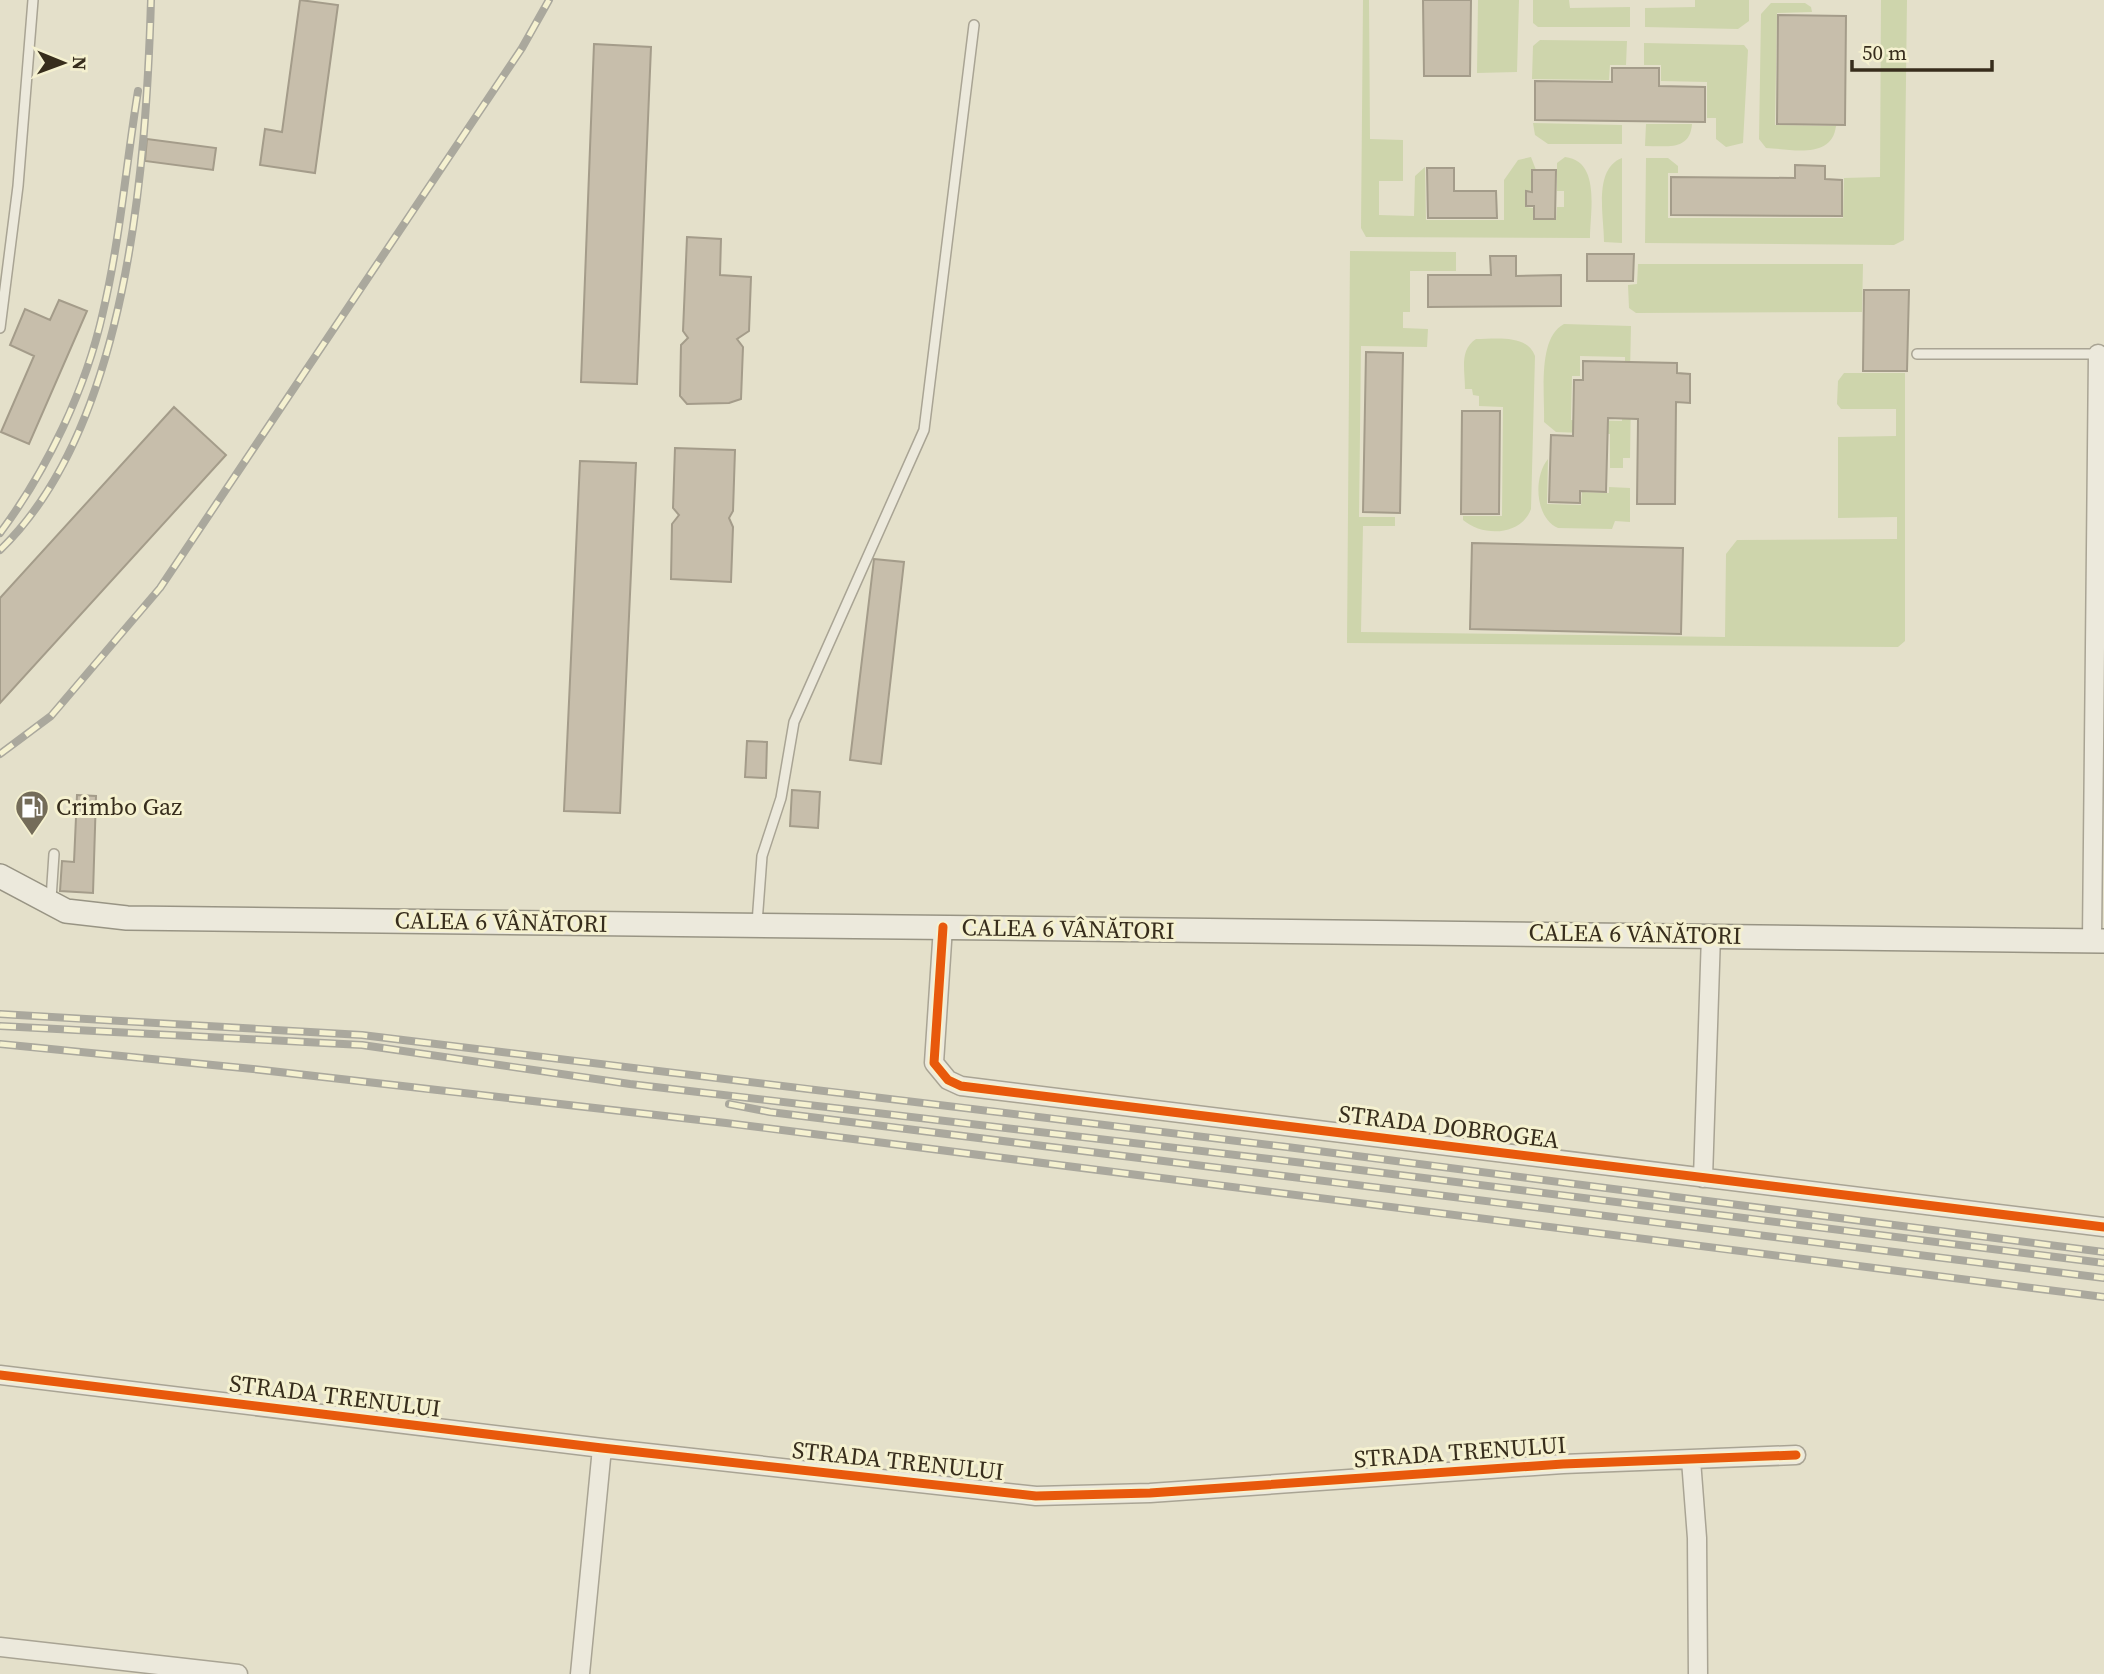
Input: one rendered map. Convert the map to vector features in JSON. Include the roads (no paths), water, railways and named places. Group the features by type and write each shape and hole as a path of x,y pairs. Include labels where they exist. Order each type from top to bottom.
{"main road":[{"name":"CALEA 6 VÂNĂTORI","path":"0,876 50,905 82,915 127,918 2098,941"}],"street":[{"path":"2098,354 2098,941"},
{"name":"STRADA DOBROGEA","path":"943,927 934,1063 948,1080 961,1086 2104,1227"},
{"path":"1703,1178 1711,935"},
{"name":"STRADA TRENULUI","path":"0,1375 602,1448 1036,1496 1150,1493 1563,1464 1796,1455"},
{"path":"580,1674 602,1448"},
{"path":"1691,1460 1697,1538 1698,1674"},
{"path":"0,1647 239,1674"}],"lane":[{"path":"0,328 18,186 33,0"},
{"path":"757,925 762,856 780,798 794,722 924,430 974,26"},
{"path":"1917,354 2098,354"},
{"path":"50,905 54,854"}],"railway":[{"path":"0,550 43,498 77,436 103,366 122,292 135,215 143,140 151,0"},
{"path":"0,754 51,716 160,588 522,48 549,0"},
{"path":"0,533 49,456 75,399 96,341 114,258 138,91"},
{"path":"0,1014 362,1035 1287,1147 2104,1252"},
{"path":"0,1026 362,1045 630,1084 1312,1164 2104,1263"},
{"path":"0,1044 253,1069 726,1123 2104,1297"},
{"path":"729,1104 770,1112 2104,1278"}],"place":[{"name":"Crimbo Gaz","path":"32,837"}]}
